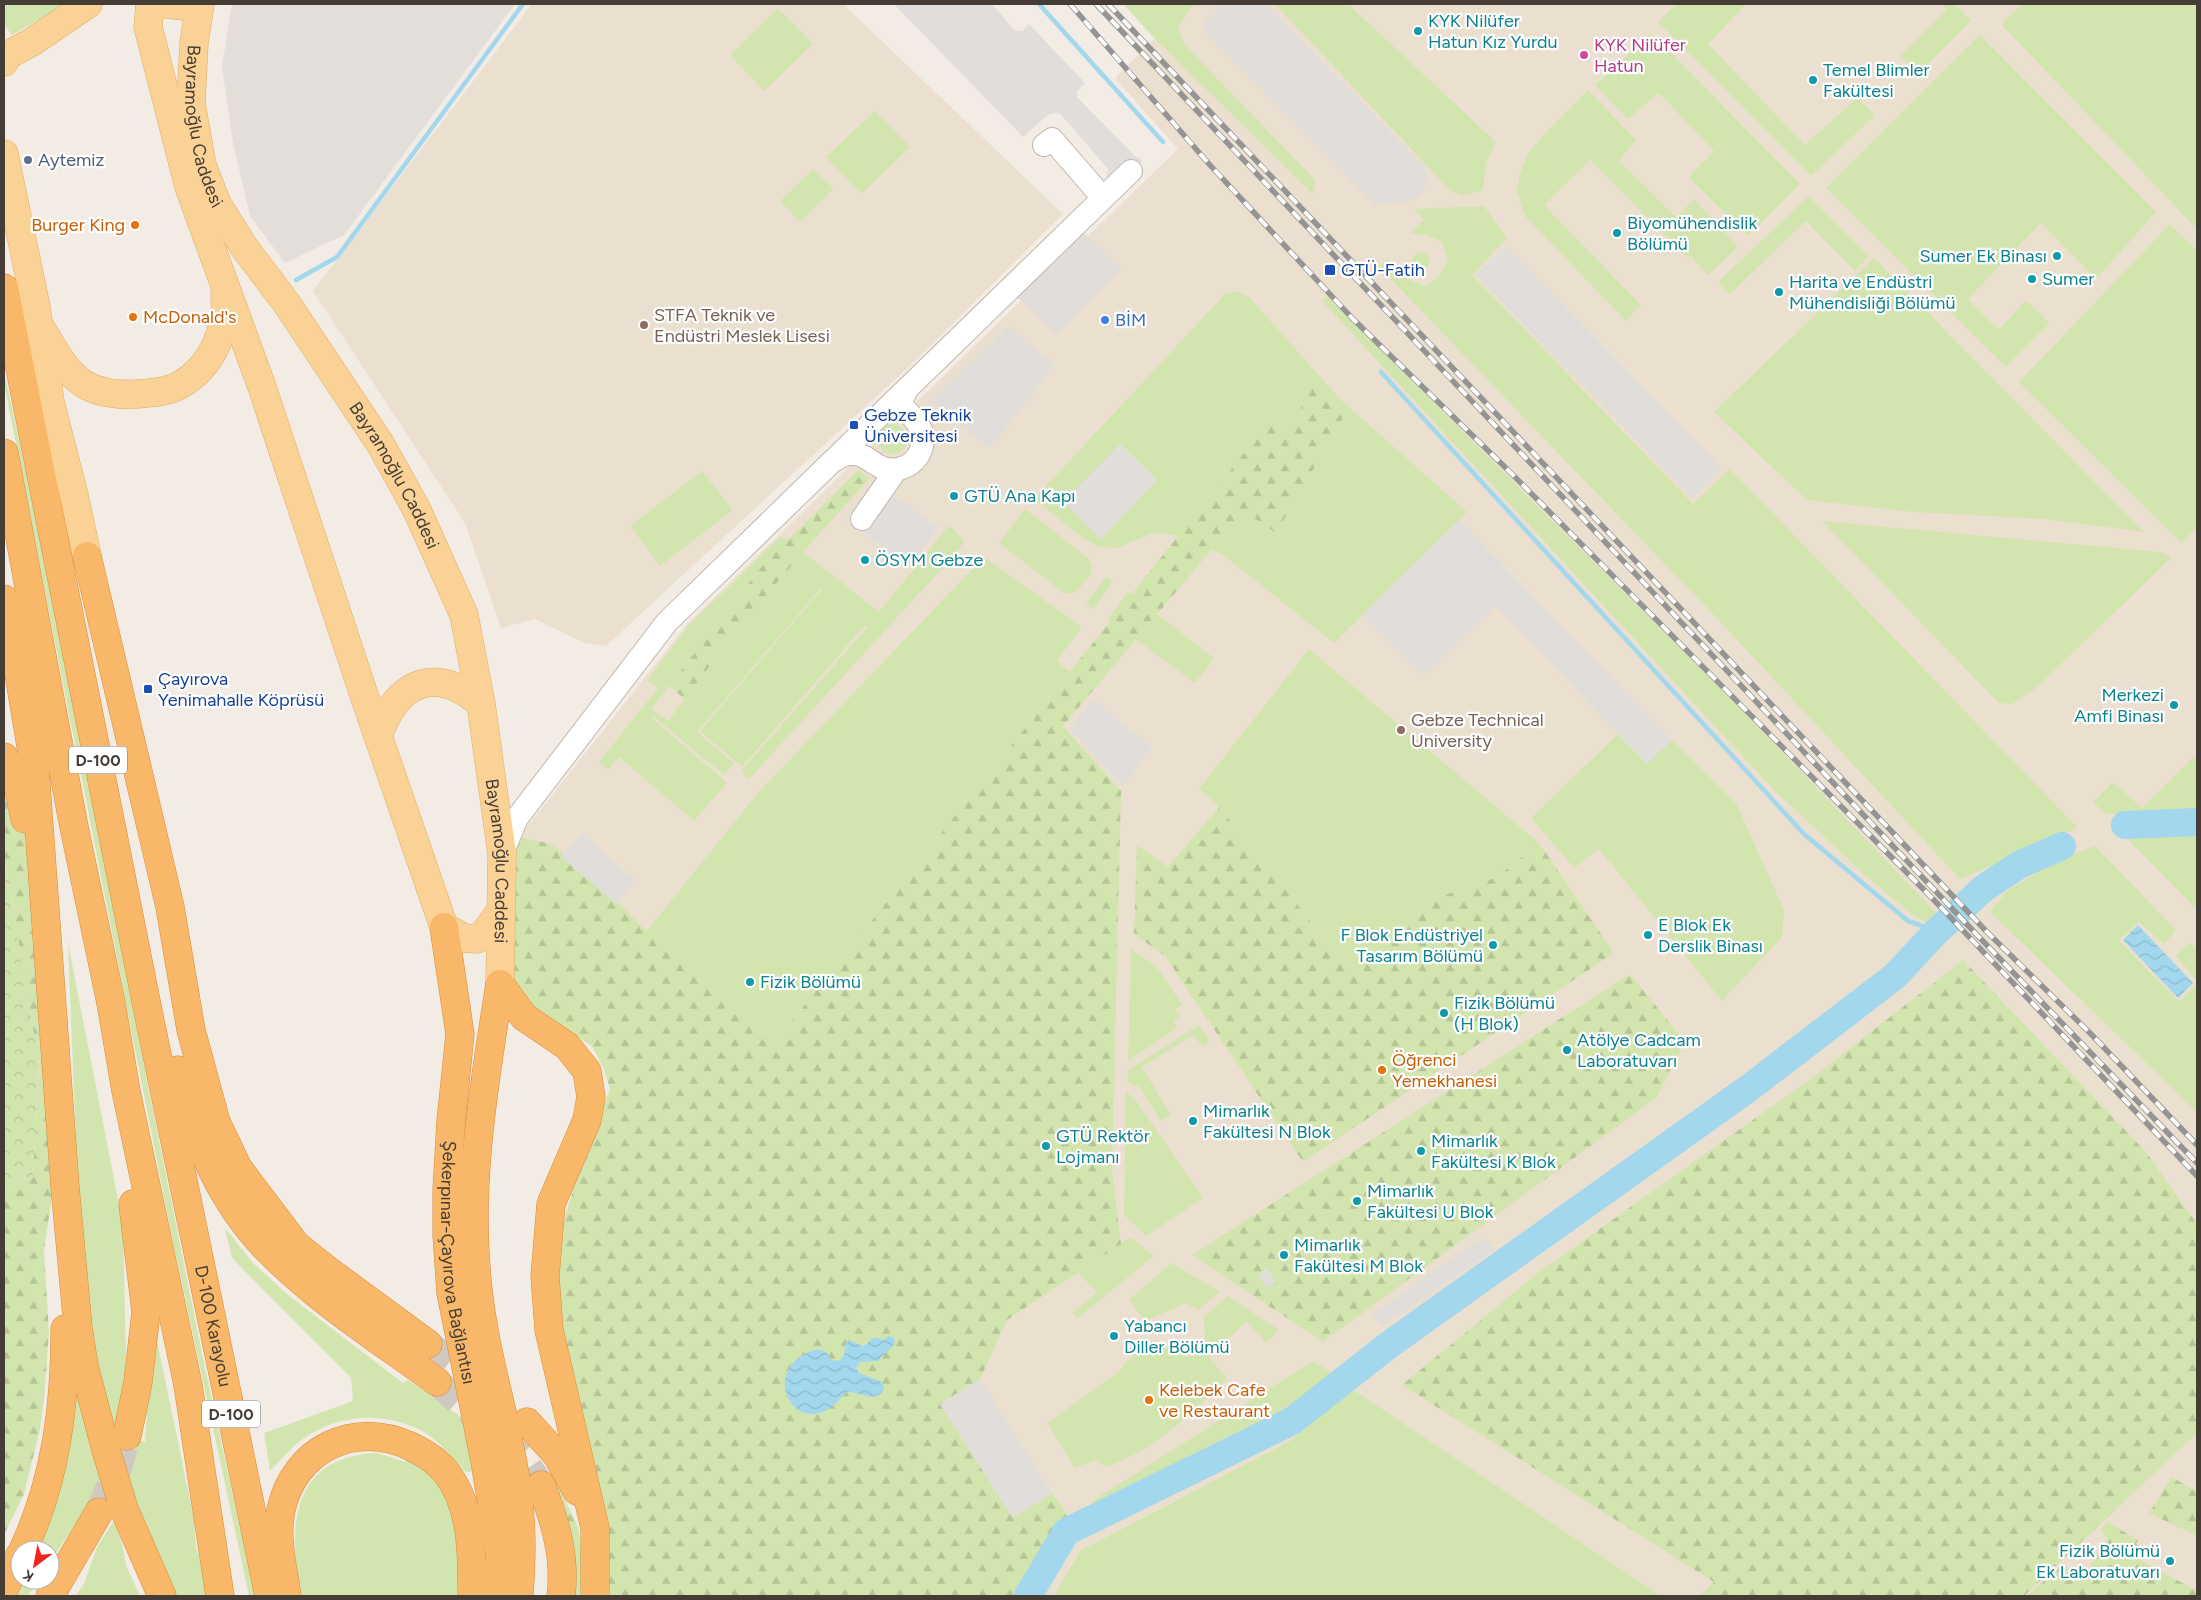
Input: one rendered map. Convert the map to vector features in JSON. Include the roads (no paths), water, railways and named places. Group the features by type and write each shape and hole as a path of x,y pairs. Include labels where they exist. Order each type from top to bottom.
{"highway":[{"name":"D-100","path":"4,288 126,902 194,1232"},
{"name":"D-100","path":"4,454 74,827 111,1003 126,1091 232,1596"},
{"path":"87,556 170,907 191,1030 216,1122 238,1168 296,1244 330,1272 428,1344"},
{"path":"4,599 17,662 35,770 65,1187 78,1328 84,1366 94,1408 124,1509 162,1596"},
{"path":"5,758 19,789 46,915"},
{"path":"126,902 158,988 182,1089 194,1126 216,1178 240,1216 269,1251 310,1288 437,1382"},
{"name":"Şekerpınar-Çayırova Bağlantısı","path":"444,927 460,1034 451,1121 447,1189 447,1235 451,1292 485,1461 500,1555 496,1596"},
{"path":"500,984 524,1017 567,1046 587,1071 591,1097 587,1120 551,1204 545,1276 549,1330 595,1528 595,1596"},
{"name":"Şekerpınar-Çayırova Bağlantısı","path":"500,984 480,1117 473,1231 478,1290 517,1487 522,1559 519,1596"},
{"path":"126,1091 131,1184 146,1312 138,1382 128,1436"},
{"path":"28,1540 47,1489 58,1437 65,1375 65,1187"},
{"name":"D-100 Karayolu","path":"194,1232 269,1596"},
{"path":"188,1385 220,1596"},
{"path":"527,1422 556,1455 581,1498 595,1528"},
{"path":"287,1596 278,1530 287,1488 296,1473 311,1457 333,1442 355,1436 383,1436 430,1455 446,1473 460,1496 468,1523 472,1562 472,1596"},
{"path":"541,1485 555,1521 560,1545 561,1596"},
{"path":"50,1596 99,1512"},
{"path":"4,1589 10,1576"}],"main road":[{"path":"4,62 8,55 32,42 88,4"},
{"name":"Bayramoğlu Caddesi","path":"150,4 148,26 189,187 262,387 378,736 444,927"},
{"path":"168,4 184,6 191,4"},
{"name":"Bayramoğlu Caddesi","path":"200,4 194,44 191,104 202,165 217,204 244,247 287,304 381,445 417,510 464,615 481,704 502,854 500,984"},
{"path":"4,154 38,325 50,402 74,495 87,556"},
{"path":"38,325 75,377 94,389 121,394 166,390 180,386 193,376 214,350 223,327 225,313 224,280"},
{"path":"378,736 385,716 396,700 405,691 424,683 446,683 466,691 481,704"},
{"path":"444,927 464,938 477,939 486,931 500,912"}],"street":[{"path":"1044,145 1052,139 1103,198"},
{"path":"502,854 517,818 667,622 820,471 1131,171"},
{"path":"820,471 844,455 852,453 863,456 878,466 896,470 906,467 915,461 923,442 918,423 900,402 907,389"},
{"path":"862,519 896,470"},
{"path":"494,790 506,799 515,800 527,797 540,787"}],"water":[{"path":"2138,925 2193,983 2178,998 2123,940"},
{"path":"889,1336 893,1337 895,1342 892,1348 879,1361 860,1362 856,1368 859,1373 882,1382 884,1388 877,1396 847,1392 827,1410 813,1414 801,1412 792,1404 786,1393 785,1381 789,1368 800,1357 818,1349 826,1352 832,1360 839,1361 844,1355 846,1343 849,1340 863,1346 874,1338 883,1340"}],"waterway":[{"path":"296,280 337,257 523,4"},
{"path":"1039,4 1163,142"},
{"path":"1381,372 1804,834 1908,921 1937,931"},
{"path":"2125,825 2197,822"},
{"path":"1028,1596 1066,1532 1292,1421 1390,1344 1749,1088 1895,976 1937,931 1984,888 2019,865 2062,846"}],"tunnel":[{"path":"428,1344 480,1386"},
{"path":"437,1382 521,1457 541,1485"},
{"path":"99,1512 118,1468 127,1436"}],"railway":[{"path":"1070,4 1209,164 1352,318 1511,473 1932,898 2197,1176"},
{"path":"1096,4 1979,937 2197,1163"},
{"path":"1108,4 1986,931 2090,1033 2197,1145"}],"place":[{"name":"KYK Nilüfer Hatun Kız Yurdu","path":"1418,31"},
{"name":"KYK Nilüfer Hatun","path":"1584,55"},
{"name":"Temel Blimler Fakültesi","path":"1813,80"},
{"name":"Aytemiz","path":"28,160"},
{"name":"Burger King","path":"135,225"},
{"name":"Biyomühendislik Bölümü","path":"1617,233"},
{"name":"Sumer Ek Binası","path":"2057,256"},
{"name":"GTÜ-Fatih","path":"1330,270"},
{"name":"Sumer","path":"2032,279"},
{"name":"Harita ve Endüstri Mühendisliği Bölümü","path":"1779,292"},
{"name":"McDonald's","path":"133,317"},
{"name":"BİM","path":"1105,320"},
{"name":"STFA Teknik ve Endüstri Meslek Lisesi","path":"644,325"},
{"name":"Gebze Teknik Üniversitesi","path":"854,425"},
{"name":"GTÜ Ana Kapı","path":"954,496"},
{"name":"ÖSYM Gebze","path":"865,560"},
{"name":"Çayırova Yenimahalle Köprüsü","path":"148,689"},
{"name":"Merkezi Amfi Binası","path":"2174,705"},
{"name":"Gebze Technical University","path":"1401,730"},
{"name":"E Blok Ek Derslik Binası","path":"1648,935"},
{"name":"F Blok Endüstriyel Tasarım Bölümü","path":"1493,945"},
{"name":"Fizik Bölümü","path":"750,982"},
{"name":"Fizik Bölümü (H Blok)","path":"1444,1013"},
{"name":"Atölye Cadcam Laboratuvarı","path":"1567,1050"},
{"name":"Öğrenci Yemekhanesi","path":"1382,1070"},
{"name":"Mimarlık Fakültesi N Blok","path":"1193,1121"},
{"name":"GTÜ Rektör Lojmanı","path":"1046,1146"},
{"name":"Mimarlık Fakültesi K Blok","path":"1421,1151"},
{"name":"Mimarlık Fakültesi U Blok","path":"1357,1201"},
{"name":"Mimarlık Fakültesi M Blok","path":"1284,1255"},
{"name":"Yabancı Diller Bölümü","path":"1114,1336"},
{"name":"Kelebek Cafe ve Restaurant","path":"1149,1400"},
{"name":"Fizik Bölümü Ek Laboratuvarı","path":"2170,1561"}]}
